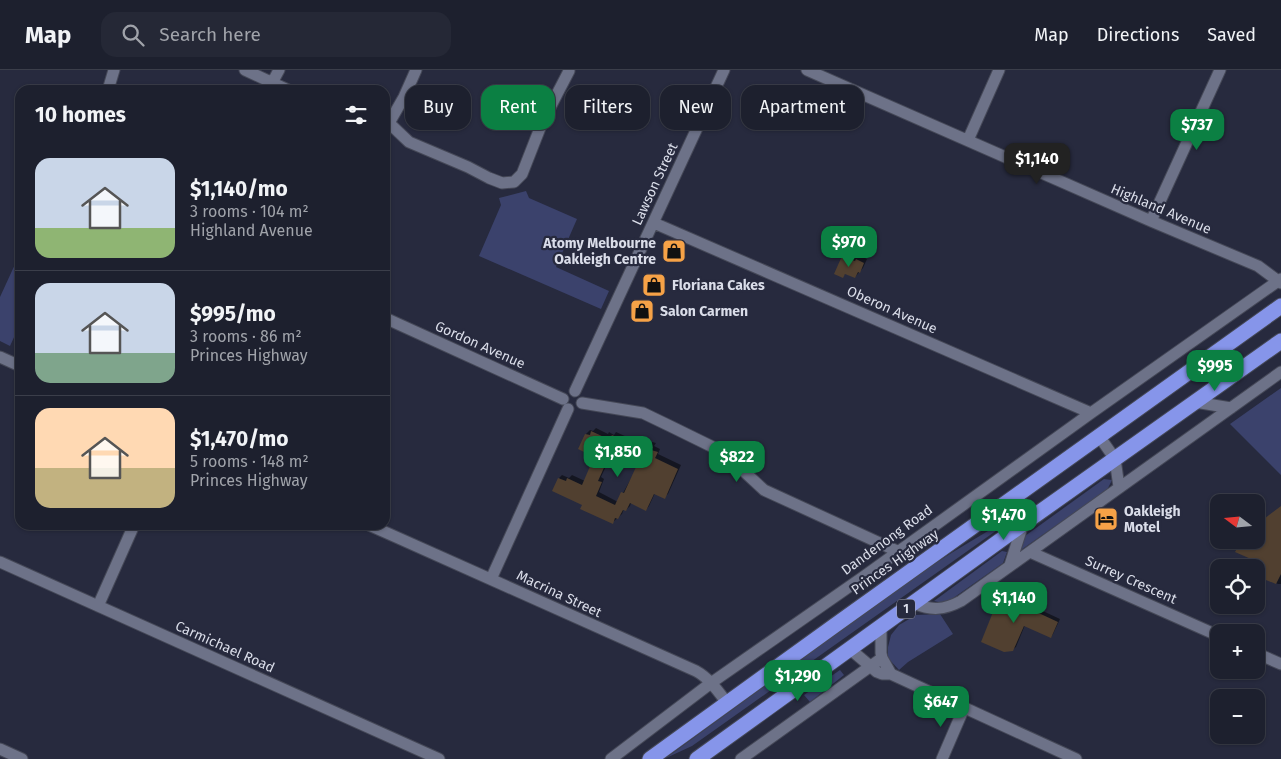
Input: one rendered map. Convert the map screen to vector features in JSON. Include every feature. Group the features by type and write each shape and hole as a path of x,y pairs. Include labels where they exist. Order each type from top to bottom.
{"highway":[{"name":"Princes Highway","path":"650,759 1281,306"},
{"name":"1","path":"697,759 1281,341"}],"street":[{"path":"110,85 114,70"},
{"path":"245,70 277,85"},
{"path":"272,83 279,70"},
{"path":"390,118 404,97 416,70"},
{"name":"Lawson Street","path":"576,391 724,70"},
{"name":"Highland Avenue","path":"807,70 1150,221 1258,266 1280,281"},
{"path":"968,140 999,70"},
{"path":"1150,221 1220,70"},
{"path":"390,126 409,142 502,183 514,182 522,174 542,123 569,71"},
{"name":"Oberon Avenue","path":"654,222 1091,413"},
{"name":"Dandenong Road","path":"611,759 711,683 1280,281"},
{"name":"Gordon Avenue","path":"390,320 565,404"},
{"path":"0,357 15,364"},
{"path":"914,603 926,608 936,609 951,606 961,601 1281,372"},
{"path":"491,579 565,404 564,396 569,391 576,391 582,397 582,403 577,410 572,411 565,404"},
{"path":"1195,402 1231,408"},
{"path":"582,403 643,413 723,452 764,490 898,551"},
{"path":"1098,436 1115,459 1119,487"},
{"path":"1010,565 1023,524"},
{"path":"98,606 132,530"},
{"name":"Macrina Street","path":"380,530 618,638 696,671 711,683 728,703"},
{"name":"Surrey Crescent","path":"1030,552 1210,632"},
{"name":"Carmichael Road","path":"0,562 439,759"},
{"path":"881,627 882,658 891,674"},
{"path":"850,649 870,667 882,674 891,674 1076,759"},
{"path":"1265,657 1281,664"},
{"path":"741,759 882,658"},
{"path":"942,759 964,708"},
{"path":"0,749 22,759"}],"shaded area":[{"path":"526,191 529,198 577,219 556,267 609,291 601,309 479,256 501,205 499,198"},
{"path":"15,264 15,335 10,346 0,341 0,297"},
{"path":"1281,388 1281,475 1230,424"},
{"path":"1104,479 1112,480 1107,490 1018,552 1025,536"},
{"path":"998,525 1000,528 692,746 666,758 917,575"},
{"path":"1002,551 1007,552 1003,563 949,601 942,603 934,601"},
{"path":"940,614 953,634 908,662 899,670 888,658 891,635 899,625 916,615"},
{"path":"840,670 844,675 810,702 804,695"}],"building":[{"path":"842,256 864,263 860,273 858,272 855,278 845,274 843,278 834,274"},
{"path":"591,431 604,437 610,438 612,435 635,445 636,442 653,447 651,450 658,452 655,458 678,469 665,499 654,494 646,511 630,503 626,511 623,510 618,519 615,518 613,524 580,509 582,505 552,491 558,478 566,481 567,478 582,485 594,457 578,449 585,434 590,435","holes":["620,460 636,467 624,493 621,492 615,505 596,496 602,482 598,481 607,461 614,464"]},
{"path":"1281,506 1281,574 1276,584 1265,580 1265,559 1251,559 1235,552 1236,549 1265,549 1265,518"},
{"path":"998,594 1058,622 1051,638 1024,626 1013,651 1004,652 981,642 993,612 990,611"}],"place":[{"name":"Atomy Melbourne Oakleigh Centre","path":"674,251"},
{"name":"Floriana Cakes","path":"654,285"},
{"name":"Salon Carmen","path":"642,311"},
{"name":"Oakleigh Motel","path":"1106,519"}]}
